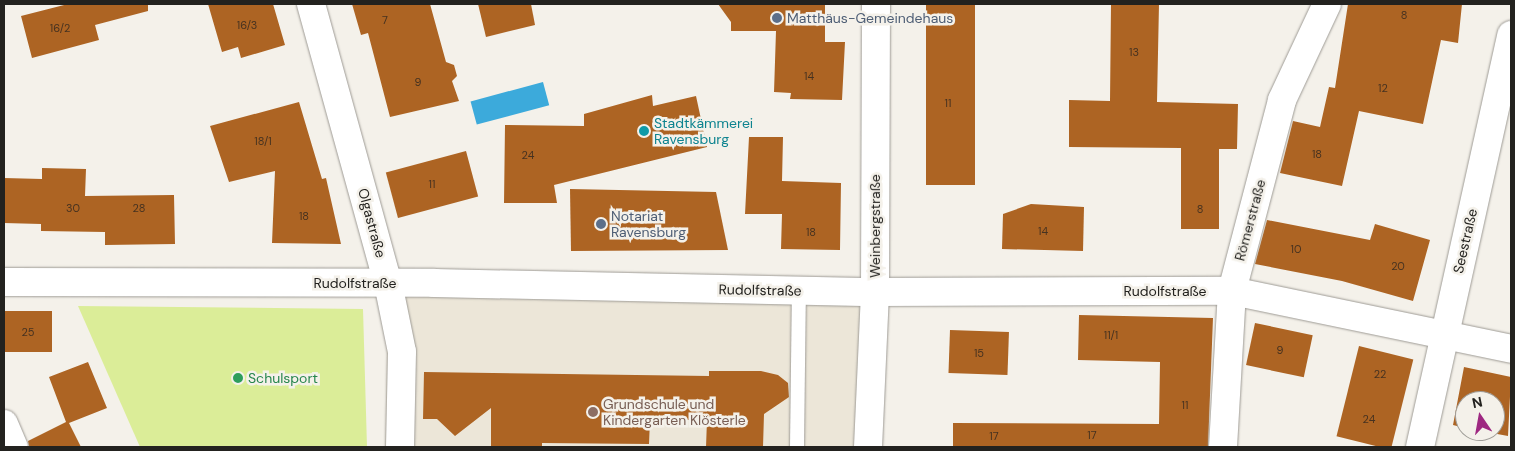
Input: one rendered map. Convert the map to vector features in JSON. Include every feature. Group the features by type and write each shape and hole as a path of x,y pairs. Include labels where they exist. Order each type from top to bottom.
{"street":[{"name":"Olgastraße","path":"311,4 388,283 402,352 400,447"},
{"name":"Weinbergstraße","path":"868,447 875,292 876,4"},
{"name":"Römerstraße","path":"1223,447 1232,291 1282,100 1327,4"},
{"name":"Seestraße","path":"1420,447 1511,35"},
{"name":"Rudolfstraße","path":"4,282 388,283 875,292 1232,291 1444,337 1511,349"},
{"path":"4,424 14,447"}],"lane":[{"path":"797,447 799,291"}],"shaded area":[{"path":"388,283 875,291 872,447 385,447"}],"green space":[{"name":"Schulsport","path":"78,306 363,309 367,447 140,447"}],"water":[{"path":"543,82 549,105 477,125 471,101"}],"building":[{"path":"68,4 148,4 148,11 95,25 99,40 32,58 21,16"},
{"path":"208,4 273,4 285,45 241,58 238,47 222,52"},
{"path":"352,4 430,4 446,62 454,65 457,76 452,81 459,101 390,117 368,33 361,35"},
{"path":"478,4 531,4 535,25 486,37"},
{"path":"718,4 825,4 825,42 845,42 842,100 790,99 791,93 774,92 776,31 731,31 731,22"},
{"path":"926,4 975,4 975,185 926,185"},
{"path":"1111,4 1159,4 1157,102 1238,104 1237,149 1219,149 1219,229 1181,229 1181,148 1069,147 1069,100 1110,101"},
{"path":"1348,4 1462,4 1458,43 1441,40 1423,124 1359,111 1342,186 1280,173 1293,121 1320,127 1329,87 1335,88"},
{"path":"652,95 653,106 696,96 707,147 554,185 557,203 504,203 505,125 584,126 584,114"},
{"path":"299,102 322,179 326,178 341,244 272,243 275,171 229,182 210,126"},
{"path":"749,137 783,137 782,181 841,183 840,250 781,249 782,214 745,214"},
{"path":"466,151 478,196 398,218 386,172"},
{"path":"42,168 86,169 85,196 174,195 175,244 105,245 105,232 41,231 41,224 4,223 4,178 42,179"},
{"path":"570,189 716,192 728,250 571,251"},
{"path":"1031,204 1084,207 1083,251 1002,249 1003,214"},
{"path":"1267,220 1370,240 1375,224 1430,240 1413,301 1342,281 1255,264"},
{"path":"4,311 52,311 52,352 4,352"},
{"path":"1079,315 1213,318 1208,447 953,447 953,423 1159,424 1160,362 1078,360"},
{"path":"1255,323 1313,335 1304,377 1246,365"},
{"path":"950,330 1009,332 1007,375 948,373"},
{"path":"1359,346 1413,360 1392,447 1380,447 1337,436"},
{"path":"88,362 107,408 69,423 81,447 29,447 28,441 66,422 49,377"},
{"path":"1464,367 1511,377 1508,436 1505,435 1505,391 1459,391"},
{"name":"Grundschule und Kindergarten Klösterle","path":"709,371 761,371 778,375 788,383 789,397 764,414 763,447 706,447 707,420 650,420 649,444 542,443 542,447 491,447 491,408 455,436 437,419 423,419 424,372 709,376"}],"place":[{"name":"Matthäus-Gemeindehaus","path":"777,18"},
{"name":"Stadtkämmerei Ravensburg","path":"644,131"},
{"name":"Notariat Ravensburg","path":"601,224"},
{"name":"Schulsport","path":"238,378"},
{"name":"Grundschule und Kindergarten Klösterle","path":"593,412"}]}
